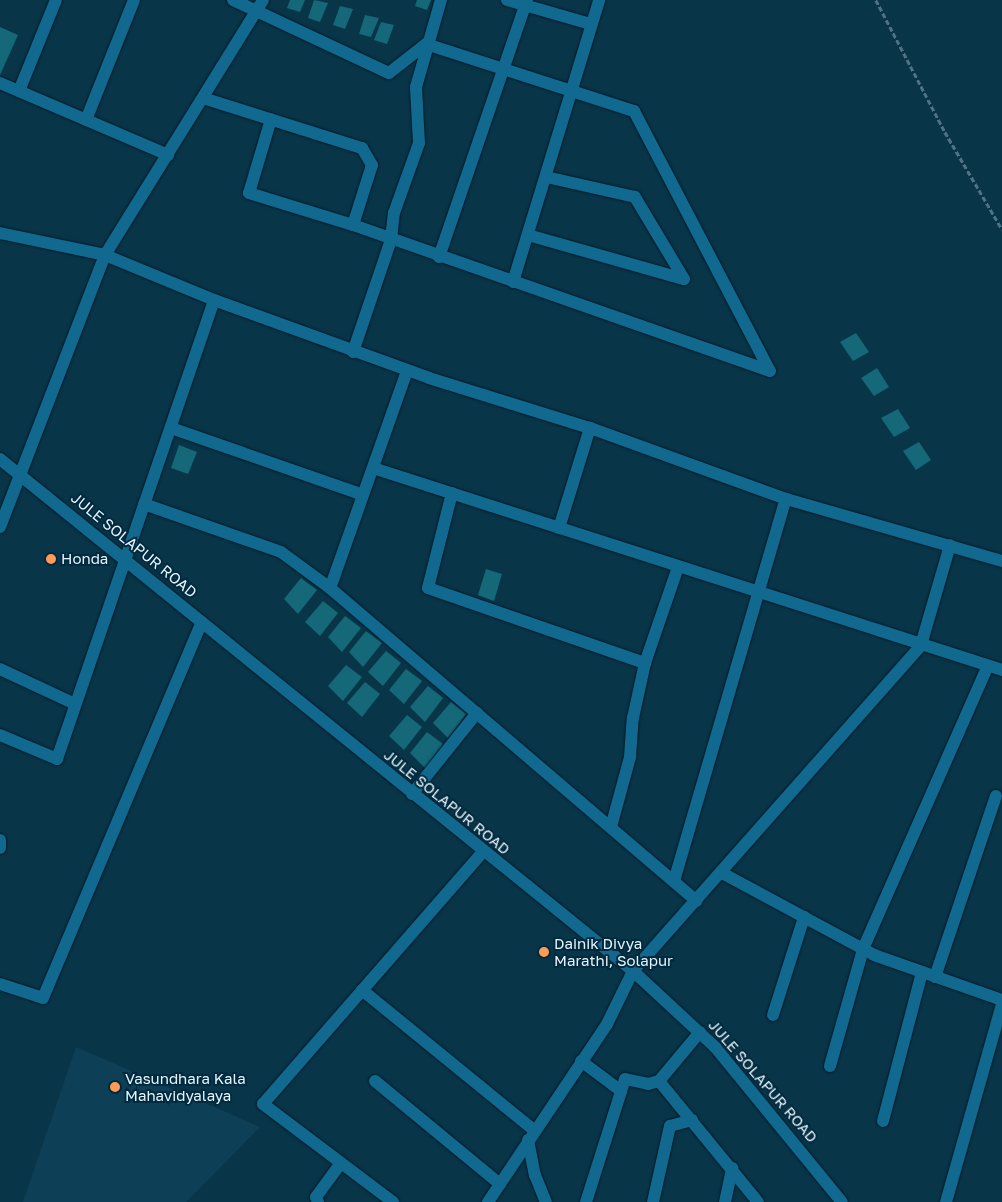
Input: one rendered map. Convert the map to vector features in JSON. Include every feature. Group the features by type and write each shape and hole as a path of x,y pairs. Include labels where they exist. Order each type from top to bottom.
{"street":[{"path":"19,92 56,0"},
{"path":"86,120 134,0"},
{"path":"233,0 261,5 389,73 426,44"},
{"path":"353,352 391,240 394,214 419,143 416,87 426,44 441,0"},
{"path":"507,0 526,2 590,24"},
{"path":"513,282 573,92 590,24 599,0"},
{"path":"439,256 500,68 526,2"},
{"path":"0,527 18,474 105,256 261,5"},
{"path":"271,119 249,193 353,225 391,240 770,370 634,111 426,44"},
{"path":"0,84 168,155"},
{"path":"203,98 362,148 372,165 353,225"},
{"path":"528,235 684,279 635,197 546,177"},
{"path":"0,233 105,256 214,300 407,371 590,428 786,498 1002,561"},
{"path":"0,735 57,760 214,300"},
{"path":"330,588 407,371"},
{"path":"171,428 363,495"},
{"path":"559,528 590,428"},
{"name":"JULE SOLAPUR ROAD","path":"0,459 125,557 412,794 633,971 700,1032 842,1202"},
{"path":"373,468 1002,670"},
{"path":"452,493 428,588 645,663"},
{"path":"674,881 786,498"},
{"path":"144,504 281,552 330,588 697,901"},
{"path":"488,1202 607,1024 633,971 722,873 921,645 950,545"},
{"path":"611,827 630,757 633,718 645,663 678,567"},
{"path":"0,984 43,998 202,622"},
{"path":"830,1066 863,949 988,666"},
{"path":"0,669 75,704"},
{"path":"412,794 477,713"},
{"path":"935,977 996,796"},
{"path":"0,840 0,848"},
{"path":"393,1202 263,1104 484,852"},
{"path":"722,873 863,949 1002,1002 946,1202"},
{"path":"773,1015 804,917"},
{"path":"883,1120 922,972"},
{"path":"362,990 532,1135 535,1175 546,1202"},
{"path":"586,1202 625,1078 648,1084 659,1082 700,1032"},
{"path":"581,1061 621,1091"},
{"path":"375,1081 500,1184"},
{"path":"659,1082 732,1168 758,1202"},
{"path":"653,1202 670,1126 692,1120"},
{"path":"318,1202 316,1197 341,1163"},
{"path":"725,1202 732,1168"}],"path":[{"path":"876,0 945,132 1002,229"}],"shaded area":[{"name":"Vasundhara Kala Mahavidyalaya","path":"76,1047 260,1127 186,1202 23,1202"}],"building":[{"path":"290,0 305,0 300,12 287,8"},
{"path":"314,0 328,3 320,22 308,18"},
{"path":"417,0 431,0 427,10 415,6"},
{"path":"340,6 353,9 345,29 333,25"},
{"path":"365,15 379,18 371,37 359,34"},
{"path":"381,22 394,25 387,44 374,40"},
{"path":"0,27 18,35 0,75"},
{"path":"856,333 869,352 853,361 840,342"},
{"path":"877,368 889,387 874,396 861,378"},
{"path":"898,409 910,428 894,437 881,418"},
{"path":"919,442 931,460 916,470 903,451"},
{"path":"179,445 197,452 188,474 171,468"},
{"path":"486,569 502,574 494,601 478,595"},
{"path":"301,578 317,590 298,614 284,599"},
{"path":"323,601 338,613 320,636 305,622"},
{"path":"345,616 361,628 342,652 328,637"},
{"path":"366,631 382,643 363,667 349,652"},
{"path":"386,651 401,663 383,686 368,672"},
{"path":"346,665 362,677 343,701 328,686"},
{"path":"406,669 422,681 404,704 389,690"},
{"path":"365,682 380,694 362,717 347,703"},
{"path":"428,686 443,698 425,722 410,707"},
{"path":"451,702 466,714 448,738 433,723"},
{"path":"407,715 422,727 404,750 389,736"},
{"path":"427,732 443,744 425,768 410,753"}],"place":[{"name":"Honda","path":"51,559"},
{"name":"Dainik Divya Marathi, Solapur","path":"544,952"},
{"name":"Vasundhara Kala Mahavidyalaya","path":"115,1087"}]}
